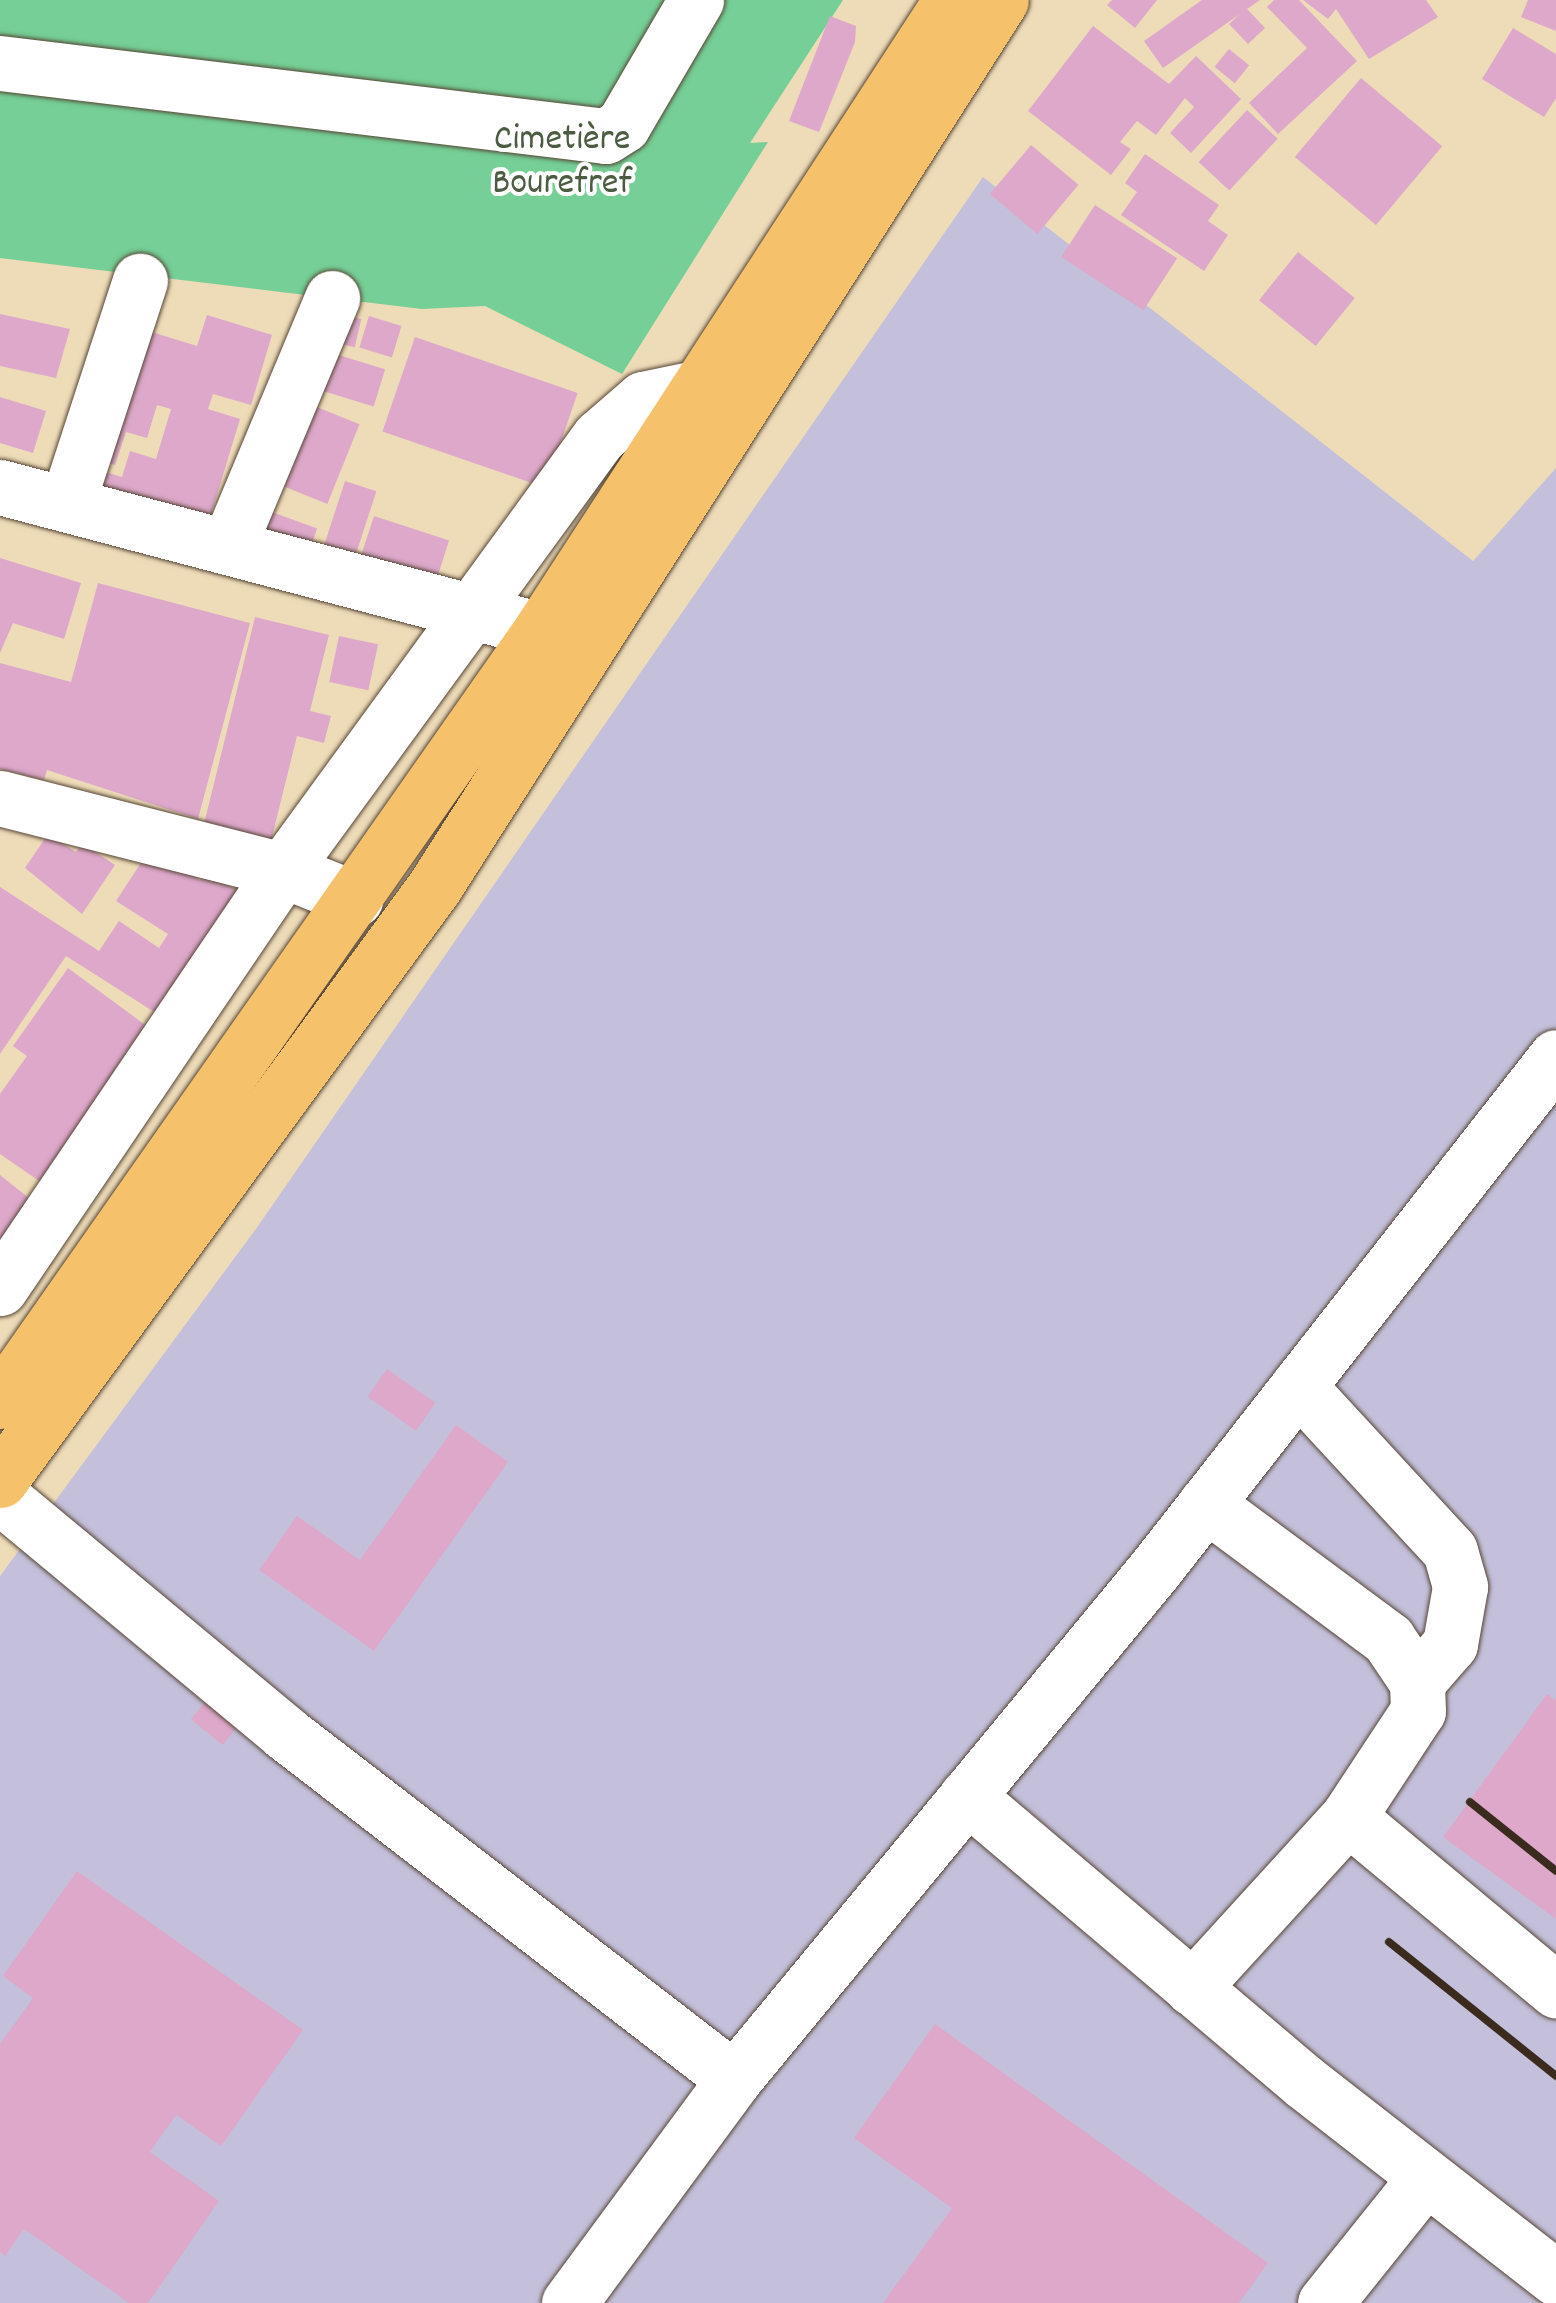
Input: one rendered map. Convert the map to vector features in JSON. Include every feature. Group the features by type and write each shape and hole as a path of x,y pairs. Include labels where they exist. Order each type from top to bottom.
{"main road":[{"path":"0,1401 541,630 951,0"},
{"path":"0,1480 435,886 1001,0"}],"street":[{"path":"0,63 606,136 623,126 696,0"},
{"path":"67,504 140,280"},
{"path":"228,547 332,298"},
{"path":"53,1330 2,1280 283,870 470,611 621,414 643,399 696,388"},
{"path":"0,486 541,630"},
{"path":"0,798 283,870 355,899"},
{"path":"568,2303 734,2079 1206,1504 1556,1057"},
{"path":"1298,1386 1450,1550 1460,1588 1450,1644 1418,1682"},
{"path":"0,1496 285,1733 734,2079"},
{"path":"1192,1988 1348,1817 1418,1711 1418,1682 1388,1639 1206,1504"},
{"path":"967,1796 1192,1988 1556,2278"},
{"path":"1348,1817 1556,1990"},
{"path":"1325,2303 1426,2177"}],"shaded area":[{"path":"983,177 1473,561 1556,468 1556,2303 0,2303 0,1576 258,1226"}],"green space":[{"name":"Cimetière Bourefref","path":"0,0 843,0 750,143 768,142 622,374 485,306 422,309 0,258"}],"building":[{"path":"1112,0 1157,0 1135,28 1107,5"},
{"path":"1202,0 1260,0 1247,9 1265,28 1248,44 1229,24 1240,14 1163,68 1144,41"},
{"path":"1274,0 1299,0 1357,61 1278,134 1249,103 1307,48 1267,7"},
{"path":"1303,0 1426,0 1438,17 1369,59 1336,9 1328,19"},
{"path":"1528,0 1556,0 1556,31 1521,17"},
{"path":"830,16 856,26 855,42 819,132 789,121"},
{"path":"1093,26 1169,84 1196,56 1241,99 1191,153 1170,133 1194,107 1185,98 1156,135 1137,121 1120,142 1131,149 1111,175 1028,111"},
{"path":"1513,28 1556,54 1556,98 1544,117 1482,79"},
{"path":"1229,49 1249,65 1235,83 1215,67"},
{"path":"1361,78 1442,146 1376,225 1295,157"},
{"path":"1247,110 1278,139 1229,191 1199,162"},
{"path":"1031,145 1078,185 1037,234 990,194"},
{"path":"1145,154 1219,205 1208,221 1228,235 1204,271 1121,215 1137,192 1125,183"},
{"path":"1095,205 1177,258 1143,310 1061,257"},
{"path":"1298,252 1355,298 1316,346 1259,300"},
{"path":"335,313 361,319 355,347 328,341"},
{"path":"0,314 70,329 56,378 0,366"},
{"path":"207,315 272,335 251,405 213,394 208,409 240,419 195,567 117,544 72,462 122,477 130,451 156,459 171,409 157,405 147,438 126,432 115,465 75,453 142,329 197,346"},
{"path":"369,316 402,326 392,357 359,348"},
{"path":"415,337 578,393 545,488 382,432"},
{"path":"322,350 385,369 374,407 311,387"},
{"path":"0,397 46,411 33,453 0,443"},
{"path":"302,401 359,424 327,504 270,481"},
{"path":"345,481 376,491 347,582 316,571"},
{"path":"258,507 317,529 301,572 242,550"},
{"path":"374,516 449,540 434,587 359,563"},
{"path":"0,558 81,583 64,639 13,623 0,653"},
{"path":"98,583 250,623 198,819 47,770 44,780 0,769 0,663 71,682"},
{"path":"255,617 329,635 310,711 331,716 324,743 297,736 270,845 203,828"},
{"path":"339,636 378,644 368,690 329,682"},
{"path":"48,834 76,852 82,843 115,865 82,914 25,868"},
{"path":"150,849 200,880 206,871 239,892 159,1015 66,956 0,1054 0,887 99,951 119,921 159,948 168,934 116,901"},
{"path":"68,968 152,1030 42,1183 0,1154 0,1094 27,1056 13,1046"},
{"path":"0,1175 34,1202 0,1244"},
{"path":"387,1369 435,1403 416,1431 367,1397"},
{"path":"456,1425 508,1462 374,1651 259,1570 297,1516 360,1560"},
{"path":"221,1682 253,1708 223,1745 191,1719"},
{"path":"1547,1694 1556,1700 1556,1919 1443,1837"},
{"path":"77,1871 303,2030 221,2146 176,2115 150,2152 219,2201 148,2303 129,2303 24,2229 5,2256 0,2252 0,2044 33,1998 3,1976"},
{"path":"935,2024 1268,2263 1239,2303 883,2303 952,2208 854,2138"}],"railway":[{"path":"1470,1802 1556,1871"},
{"path":"1389,1942 1556,2076"}]}
